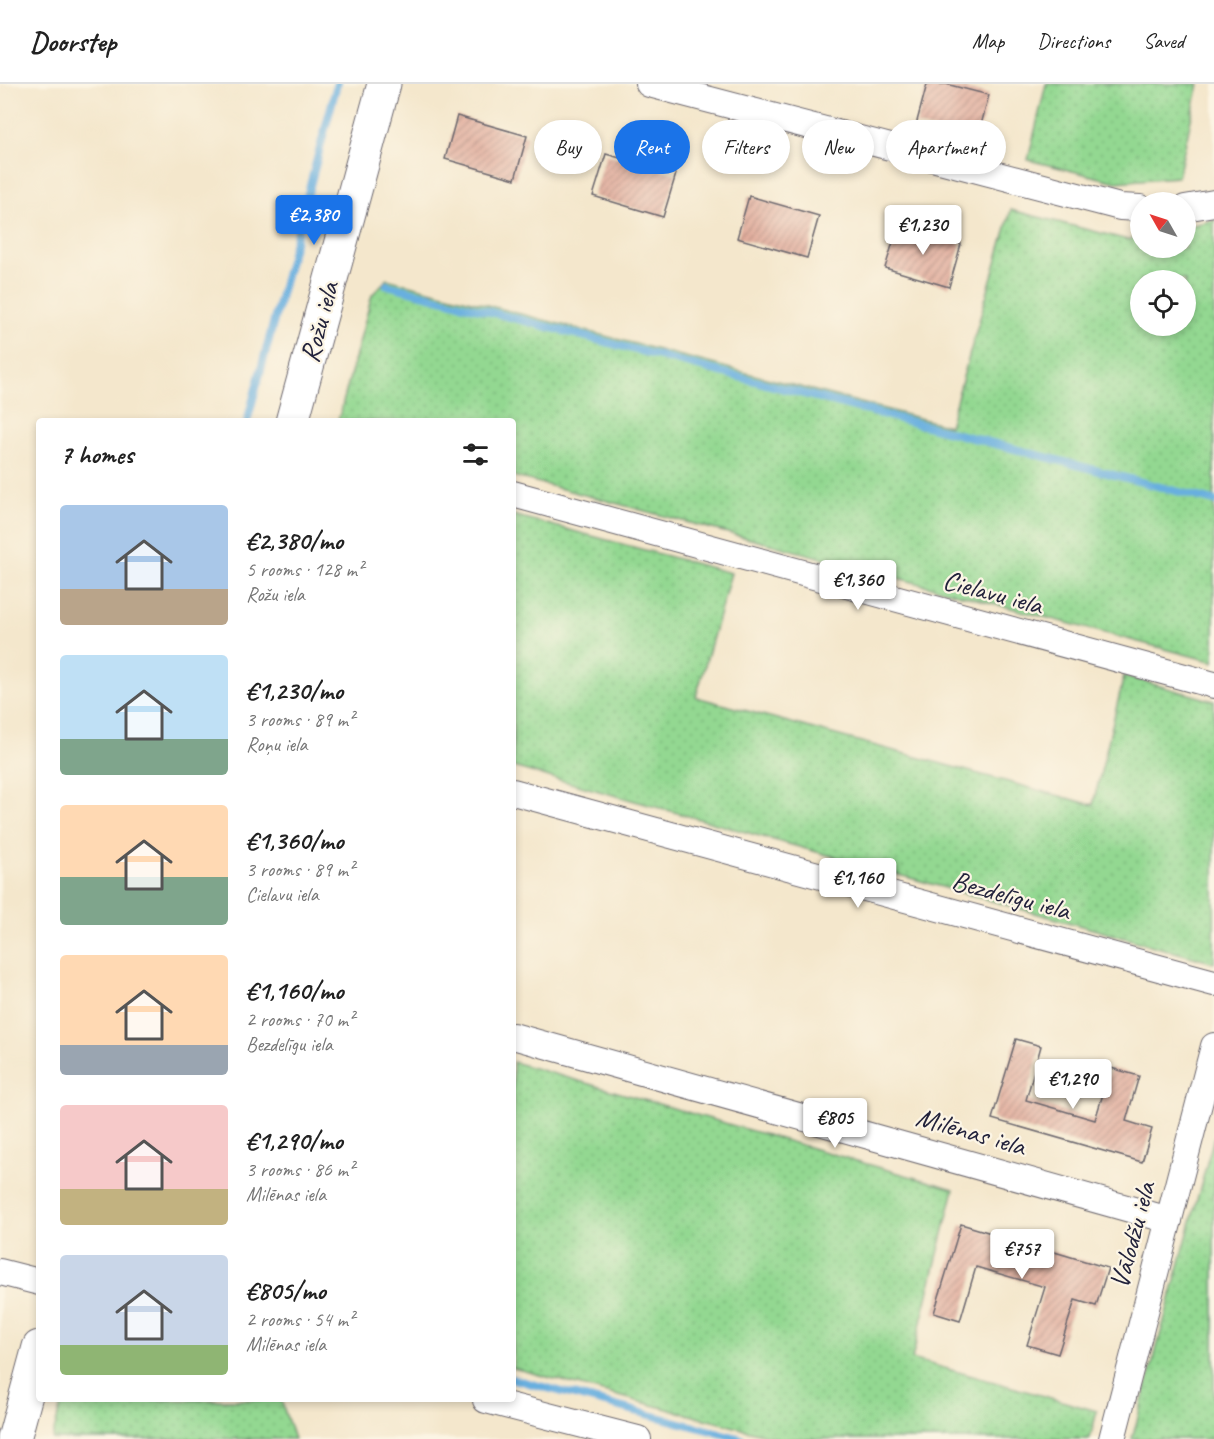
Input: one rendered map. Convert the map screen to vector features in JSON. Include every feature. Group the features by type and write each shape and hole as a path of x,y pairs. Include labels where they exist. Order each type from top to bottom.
{"street":[{"name":"Rožu iela","path":"293,418 384,84"},
{"path":"649,84 1120,207 1130,208"},
{"path":"1196,206 1214,203"},
{"name":"Cielavu iela","path":"516,495 1214,685"},
{"name":"Bezdelīgu iela","path":"516,793 1214,983"},
{"name":"Milēnas iela","path":"516,1037 1169,1220"},
{"name":"Vālodžu iela","path":"1112,1439 1214,1046"},
{"path":"0,1272 36,1281"},
{"path":"14,1439 36,1358"},
{"path":"494,1402 638,1439"}],"green space":[{"path":"1046,84 1199,84 1178,177 1116,182 1028,160"},
{"path":"1011,210 1130,240 1130,258 1196,258 1196,224 1214,220 1214,662 516,477 516,418 339,418 372,295 387,279 949,426"},
{"path":"516,516 731,573 696,697 1093,805 1124,676 1214,701 1214,963 516,768"},
{"path":"516,1063 954,1189 912,1359 1097,1411 1090,1439 780,1439 516,1369"},
{"path":"1214,1137 1214,1439 1132,1439"},
{"path":"61,1402 282,1402 294,1439 52,1439"}],"building":[{"path":"927,84 946,84 989,95 982,120 917,120"},
{"path":"457,116 527,136 515,179 445,159"},
{"path":"606,154 614,156 614,174 676,174 663,217 593,196 600,174 602,174"},
{"path":"749,196 819,216 807,258 737,238"},
{"path":"898,226 961,244 949,287 885,268"},
{"path":"1016,1039 1041,1046 1026,1100 1095,1120 1111,1068 1139,1076 1126,1121 1152,1129 1142,1162 992,1119"},
{"path":"961,1224 1108,1268 1096,1306 1075,1300 1058,1354 1027,1345 1045,1287 976,1267 960,1321 934,1313"}],"waterway":[{"path":"248,418 337,84"},
{"path":"387,285 1214,501"},
{"path":"516,1380 742,1439"}]}
